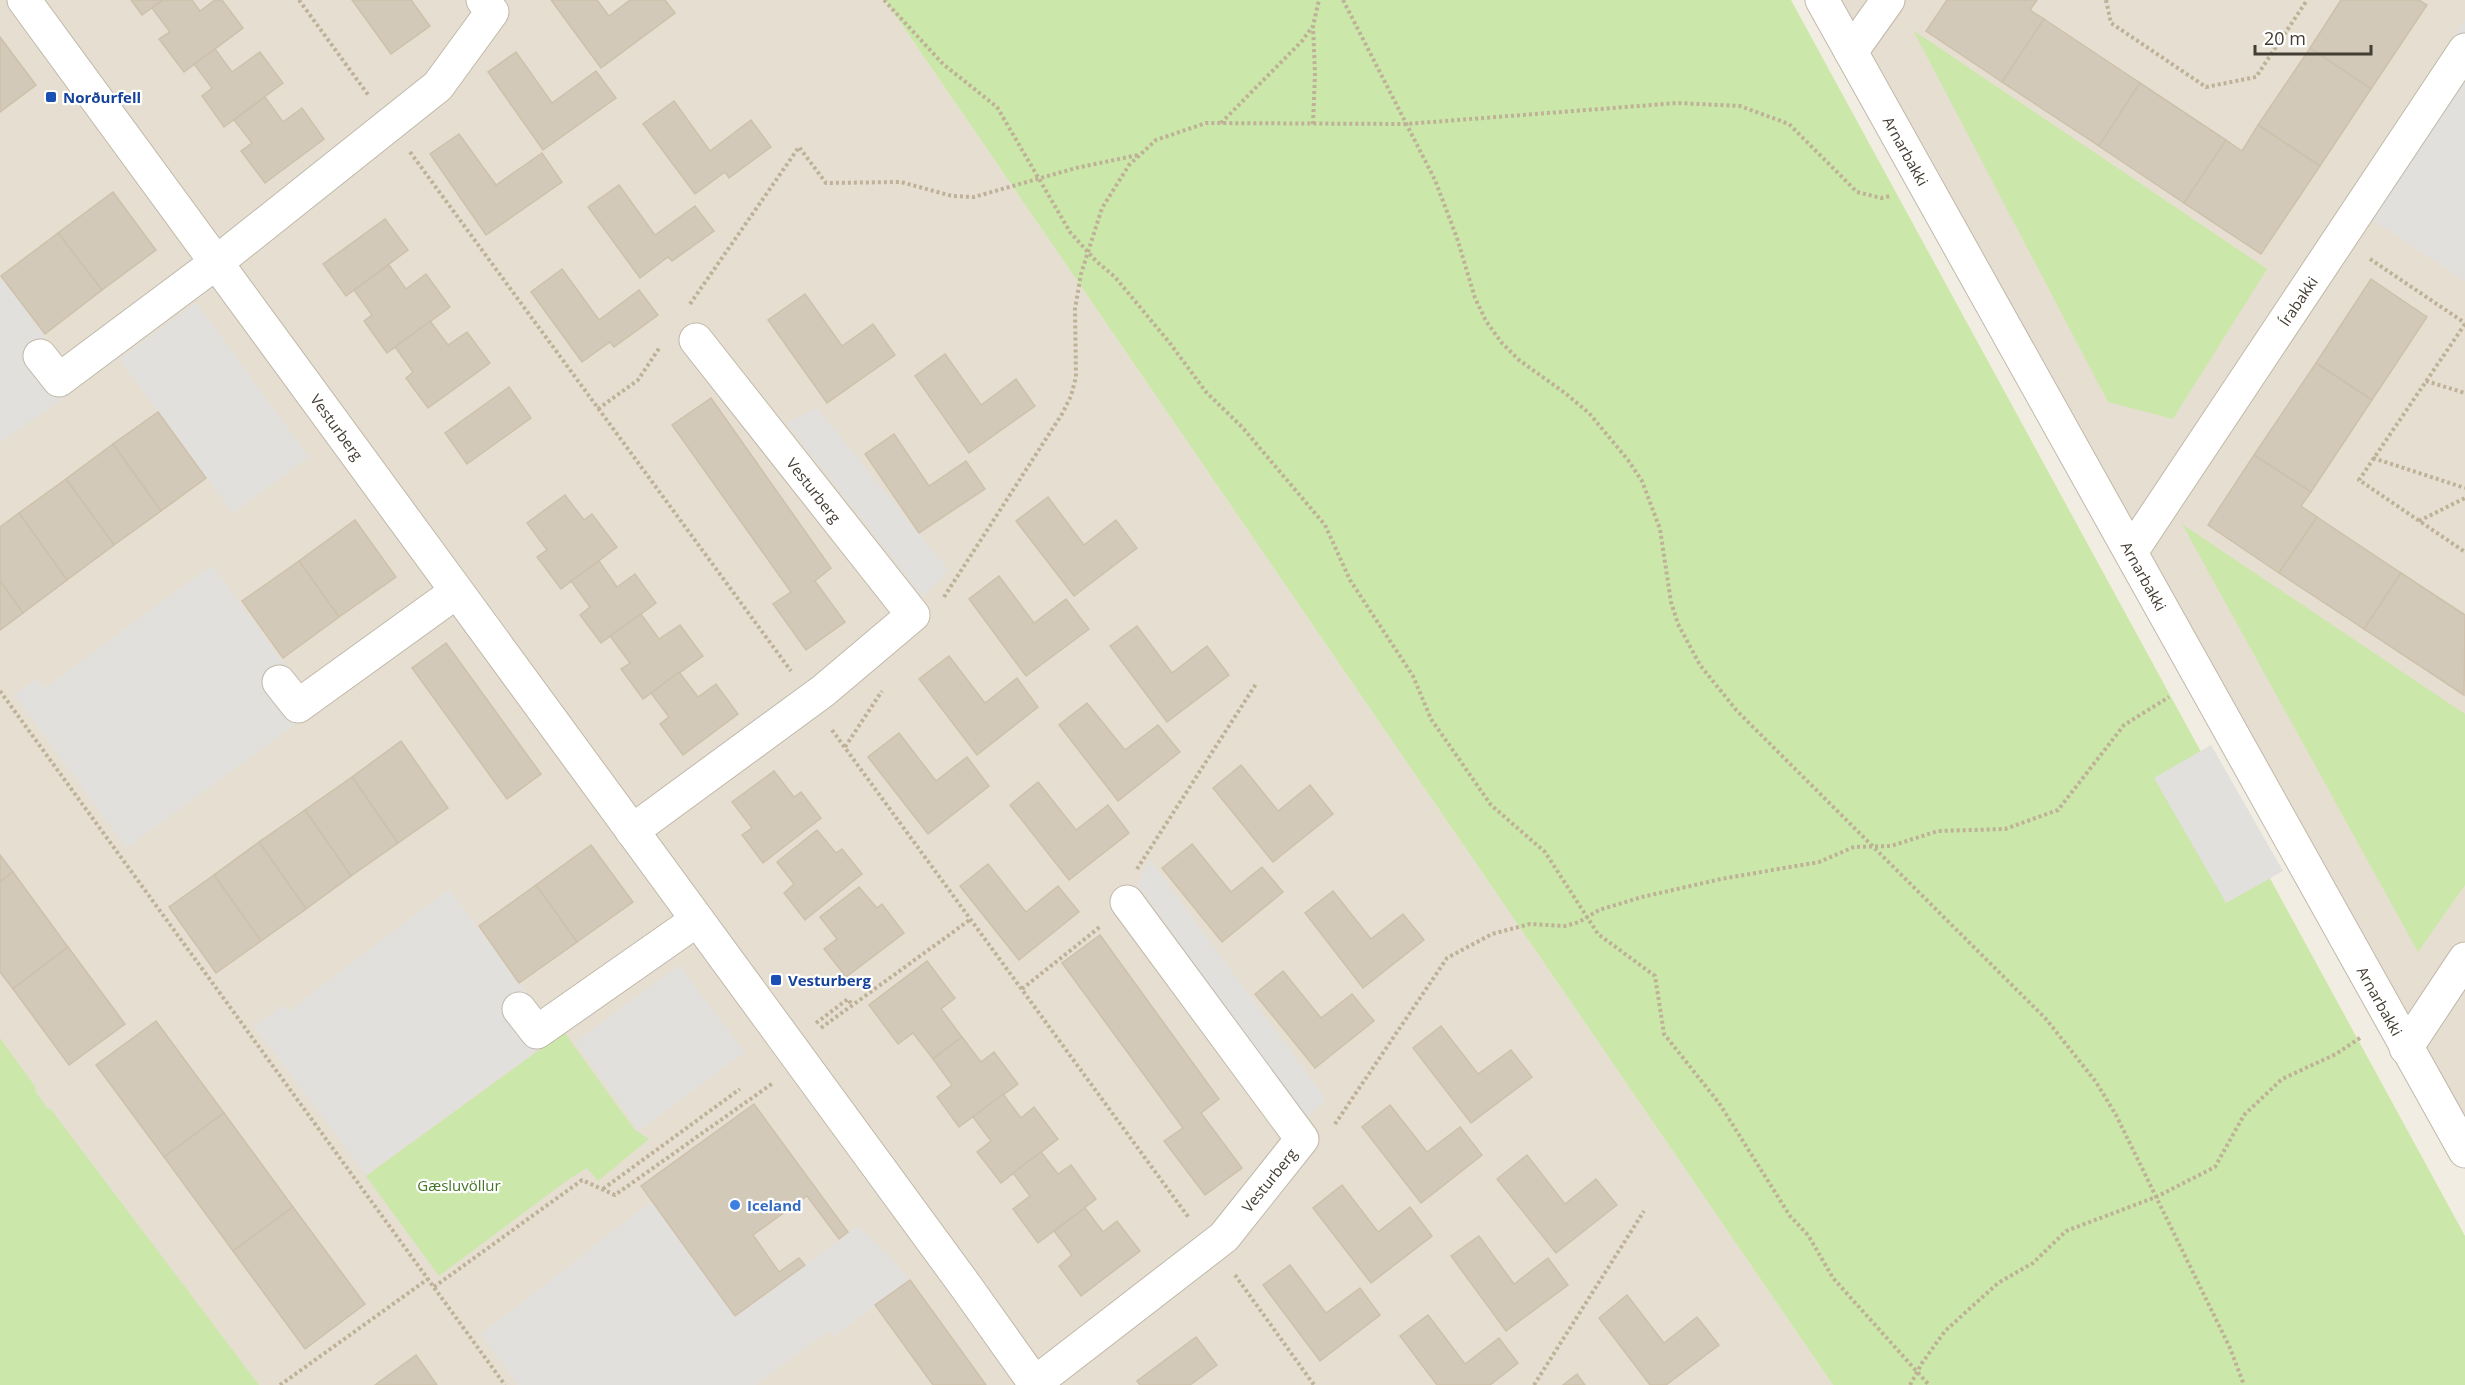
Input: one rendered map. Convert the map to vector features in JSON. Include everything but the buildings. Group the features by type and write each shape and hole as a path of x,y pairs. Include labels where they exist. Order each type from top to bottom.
{"street":[{"name":"Vesturberg","path":"24,0 1035,1384 1224,1237 1302,1139 1122,899"},
{"path":"40,356 59,380 217,262 438,86 492,12 483,0"},
{"name":"Arnarbakki","path":"1822,0 2465,1151"},
{"path":"1851,52 1888,0"},
{"name":"Írabakki","path":"2131,552 2465,50"},
{"name":"Vesturberg","path":"632,831 823,691 913,615 696,340"},
{"path":"279,682 298,706 456,592"},
{"path":"519,1009 537,1032 697,920"},
{"path":"2406,1048 2465,959"}],"path":[{"path":"299,0 373,101"},
{"path":"884,0 943,64 997,107 1070,232 1115,277 1169,342 1206,392 1242,427 1325,525 1350,580 1413,676 1431,719 1491,805 1545,852 1598,934 1655,976 1664,1034 1719,1104 1790,1216 1808,1235 1833,1278 1929,1385"},
{"path":"1313,124 1315,73 1313,26 1319,0"},
{"path":"1343,0 1435,180 1457,238 1475,298 1486,321 1501,342 1519,360 1589,413 1610,435 1642,481 1660,529 1671,602 1678,624 1700,665 1737,711 2046,1019 2096,1082 2116,1115 2230,1348 2244,1385"},
{"path":"2106,0 2111,23 2206,87 2256,77 2307,0"},
{"path":"1221,123 1302,41 1313,26"},
{"path":"941,601 1062,414 1071,396 1076,377 1075,309 1087,250 1102,208 1117,182 1138,154 1156,140 1206,123 1406,124 1677,103 1740,106 1789,124 1857,192 1881,198 1897,194"},
{"path":"686,309 799,147 826,183 901,182 952,196 975,197 1138,154"},
{"path":"407,148 794,675"},
{"path":"2339,239 2465,323 2359,480 2465,552"},
{"path":"598,408 638,380 662,345"},
{"path":"2426,381 2465,393"},
{"path":"2373,458 2465,488"},
{"path":"2419,521 2465,498"},
{"path":"1022,989 1100,928 1122,899 1256,684"},
{"path":"845,747 884,689"},
{"path":"0,691 505,1385"},
{"path":"1329,1133 1447,958 1492,934 1530,924 1564,926 1599,910 1642,897 1721,879 1819,862 1854,847 1891,846 1938,831 2005,830 2058,810 2124,725 2171,696"},
{"path":"827,723 1192,1221"},
{"path":"819,1029 971,920"},
{"path":"811,1027 848,999 852,1005"},
{"path":"1910,1385 1946,1331 1998,1283 2033,1263 2066,1231 2156,1197 2215,1167 2244,1115 2282,1079 2336,1054 2362,1036"},
{"path":"434,1287 582,1180 615,1195 772,1083"},
{"path":"602,1189 740,1089"},
{"path":"1534,1385 1644,1211"},
{"path":"1228,1266 1314,1385"},
{"path":"280,1385 428,1279"}],"shaded area":[{"path":"0,0 885,0 1833,1385 0,1385"},
{"path":"1841,0 2465,0 2465,1119"},
{"path":"2465,19 2465,281 2345,202"},
{"path":"0,274 80,386 0,443"},
{"path":"196,302 309,457 233,513 119,359"},
{"path":"817,408 949,570 923,597 786,423"},
{"path":"212,565 317,708 127,848 14,695 37,678 45,688"},
{"path":"2211,745 2283,871 2226,903 2154,778"},
{"path":"1150,860 1326,1099 1306,1119 1137,884"},
{"path":"449,889 558,1035 366,1175 254,1026 283,1005 289,1011"},
{"path":"679,965 745,1052 639,1131 575,1042"},
{"path":"652,1201 735,1316 858,1226 889,1255 910,1280 833,1337 828,1331 756,1385 518,1385 481,1334"}],"green space":[{"path":"885,0 1791,0 2465,1236 2465,1385 1833,1385"},
{"path":"1913,30 2267,269 2173,419 2108,402"},
{"path":"2182,524 2465,714 2465,885 2418,952"},
{"name":"Gæsluvöllur","path":"564,1032 635,1130 649,1139 598,1181 587,1168 569,1179 439,1276 366,1176"},
{"path":"0,1038 36,1088 35,1091 48,1109 50,1108 259,1385 0,1385"}],"place":[{"name":"Norðurfell","path":"51,97"},
{"name":"Vesturberg","path":"776,980"},
{"name":"Iceland","path":"735,1205"}]}
